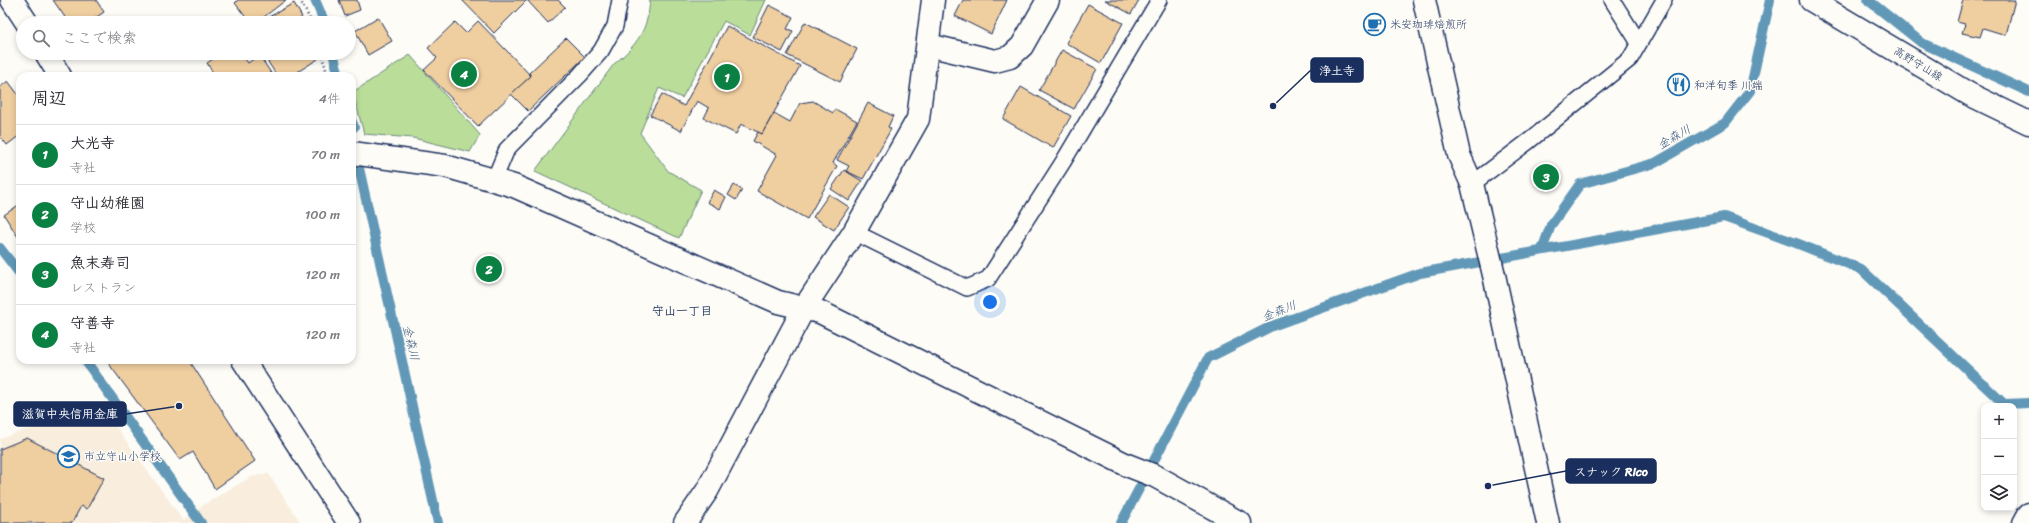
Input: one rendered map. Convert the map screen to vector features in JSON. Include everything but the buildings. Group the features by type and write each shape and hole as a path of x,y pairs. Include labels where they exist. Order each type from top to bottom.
{"street":[{"path":"12,0 22,16"},
{"path":"686,523 707,491 804,308 854,232 918,119 934,0"},
{"path":"928,45 995,61 1010,57 1022,46 1048,0"},
{"path":"1424,0 1459,155 1472,184 1494,275 1548,523"},
{"name":"高野守山線","path":"1811,0 1969,94 2029,123"},
{"path":"50,60 58,72"},
{"path":"356,154 445,166 514,186 778,302 820,312 1127,465 1155,476 1240,523"},
{"path":"246,364 349,523"},
{"path":"2024,523 2029,514"}],"lane":[{"path":"494,180 507,149 580,76 601,50 616,26 620,0"},
{"path":"854,232 967,288 988,279 1063,162 1159,0"},
{"path":"1612,0 1639,43"},
{"path":"1472,184 1529,141 1630,59 1664,0"}],"path":[{"path":"300,0 308,16"},
{"path":"323,60 327,72"}],"shaded area":[{"name":"市立守山小学校","path":"99,403 183,520 206,503 251,477 268,473 301,523 0,523 0,439"}],"green space":[{"path":"650,0 766,0 750,35 724,21 682,98 659,88 640,133 668,171 701,190 679,238 535,171 614,64 629,50 640,36 647,20"},
{"path":"410,55 480,135 470,152 413,138 364,134 356,103 356,90"}],"waterway":[{"name":"金森川","path":"315,0 322,16"},
{"name":"金森川","path":"1542,250 1551,225 1580,184 1655,163 1725,123 1750,91 1770,0"},
{"name":"金森川","path":"1868,0 1922,43 2029,92"},
{"name":"金森川","path":"335,60 338,72"},
{"name":"金森川","path":"359,168 438,523"},
{"name":"金森川","path":"1121,523 1208,358 1272,326 1420,273 1724,217 1796,243 1861,269 2004,404 2029,403"},
{"path":"0,248 16,269"},
{"path":"88,364 201,523"}],"place":[{"name":"米安珈琲焙煎所","path":"1374,24"},
{"name":"守善寺","path":"464,74"},
{"name":"大光寺","path":"727,77"},
{"name":"和洋旬季 川端","path":"1678,85"},
{"name":"浄土寺","path":"1273,106"},
{"name":"魚末寿司","path":"1546,177"},
{"name":"守山幼稚園","path":"489,269"},
{"name":"滋賀中央信用金庫","path":"179,406"},
{"name":"市立守山小学校","path":"68,456"},
{"name":"スナック Rico","path":"1488,486"}],"district":[{"name":"守山一丁目","path":"682,311"}]}
